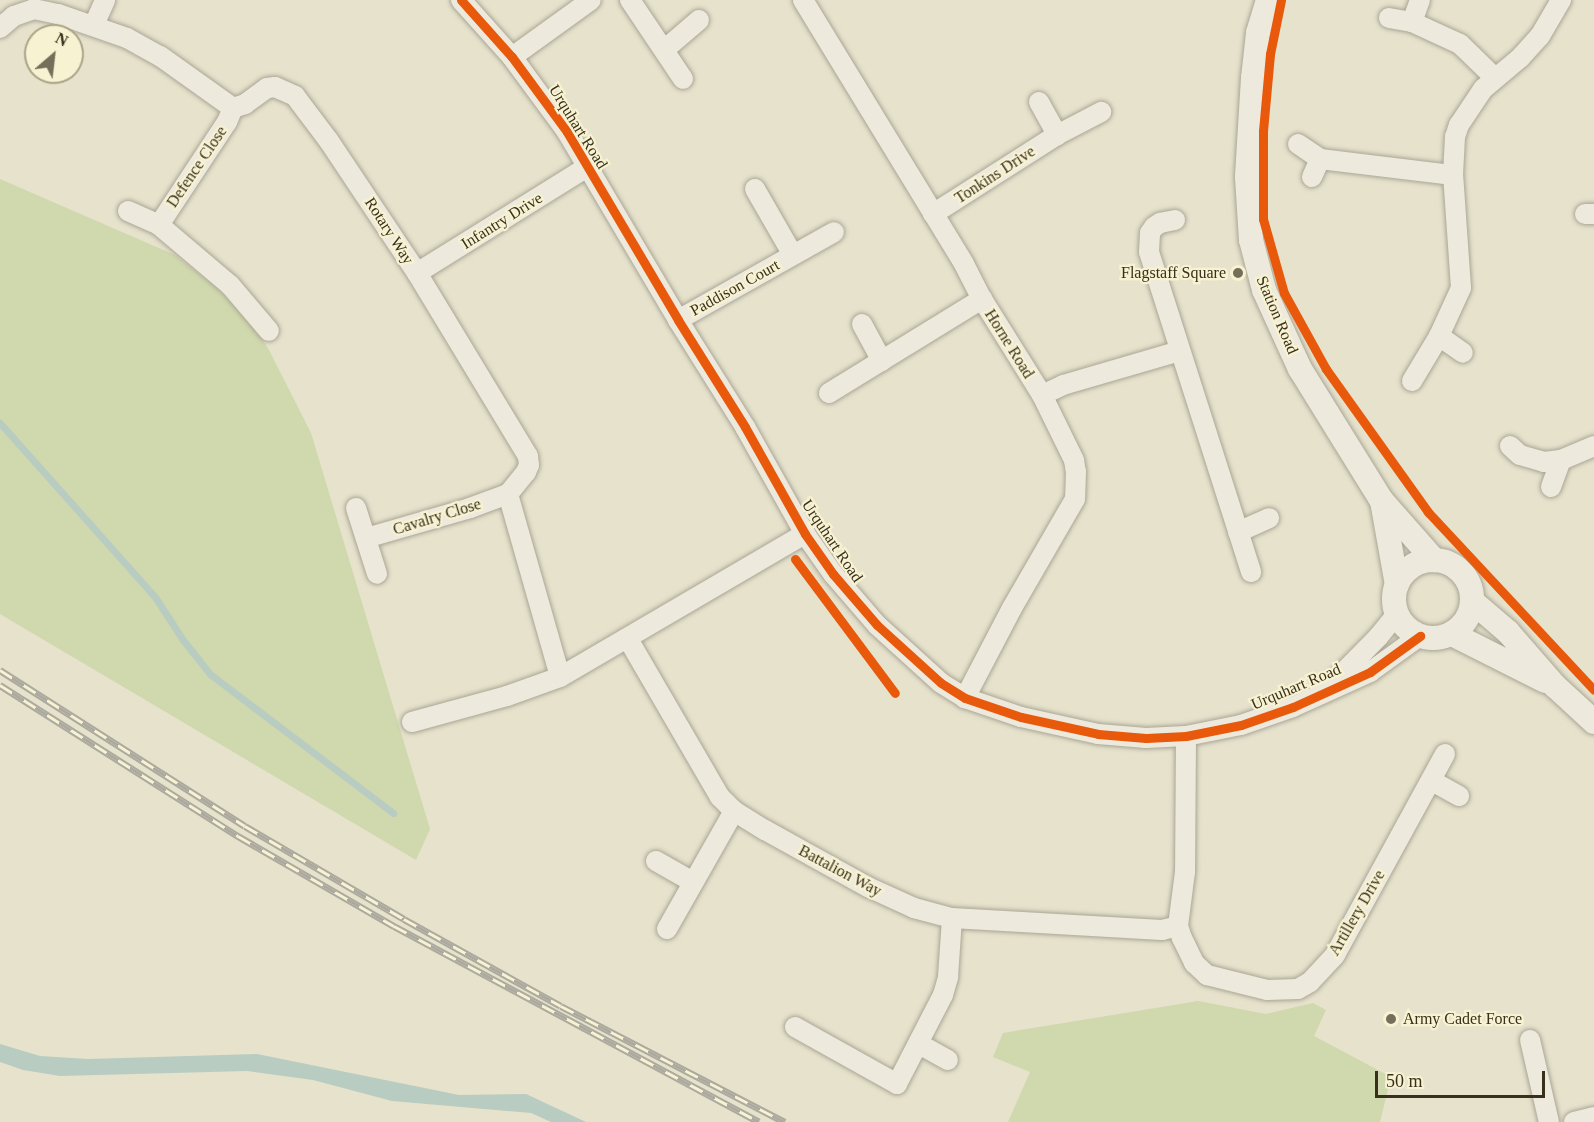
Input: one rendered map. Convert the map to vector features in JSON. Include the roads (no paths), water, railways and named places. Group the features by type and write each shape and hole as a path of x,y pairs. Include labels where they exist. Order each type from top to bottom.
{"street":[{"path":"94,25 105,0"},
{"name":"Urquhart Road","path":"461,0 512,57 567,132 586,168 678,320 746,427 806,534 833,574 877,625 941,682 965,698 1021,717 1098,734 1146,738 1186,736 1260,719 1370,672 1420,636"},
{"path":"512,57 591,0"},
{"path":"630,0 682,80"},
{"name":"Horne Road","path":"803,0 933,214 981,299 1042,395 1074,460 1075,499 996,638 965,698"},
{"name":"Station Road","path":"1268,0 1258,33 1253,78 1247,207 1256,263 1272,310 1295,360 1382,501 1434,560 1447,562 1462,573 1472,589 1473,602 1508,632 1556,686 1594,722"},
{"path":"1412,22 1420,0"},
{"path":"1412,381 1439,336 1456,300 1462,274 1453,175 1455,137 1459,125 1473,100 1531,47 1561,0"},
{"path":"0,28 14,16 34,9 94,25 160,56 233,108"},
{"path":"1389,18 1412,22 1460,44 1495,78"},
{"path":"664,50 699,20"},
{"name":"Rotary Way","path":"233,108 245,104 267,88 275,87 295,96 335,150 417,273 528,456 529,465 526,472 508,494"},
{"path":"1039,102 1058,135"},
{"name":"Defence Close","path":"159,225 227,122 233,108"},
{"name":"Tonkins Drive","path":"933,214 1058,135 1101,112"},
{"path":"1298,144 1320,159 1453,175"},
{"path":"1312,177 1320,159"},
{"name":"Infantry Drive","path":"417,273 586,168"},
{"name":"Paddison Court","path":"755,189 792,255"},
{"name":"Defence Close","path":"128,211 159,225 230,285 269,331"},
{"path":"1175,220 1154,227 1149,242 1149,252 1180,351 1206,423 1251,572"},
{"name":"Paddison Court","path":"678,320 834,232"},
{"path":"829,393 981,299"},
{"path":"862,324 882,361"},
{"path":"1439,336 1463,353"},
{"path":"1042,395 1063,385 1180,351"},
{"path":"1510,446 1532,460 1561,460 1594,446"},
{"path":"1551,487 1561,460"},
{"path":"508,494 560,677"},
{"name":"Cavalry Close","path":"366,538 470,508 508,494"},
{"name":"Station Road","path":"1382,501 1397,585 1394,602 1397,614"},
{"path":"356,508 377,574"},
{"path":"1238,532 1269,518"},
{"path":"412,722 507,696 560,677 806,534"},
{"path":"1397,585 1408,569 1425,561 1434,560"},
{"path":"1397,614 1410,631 1420,636 1441,638 1452,634 1462,626 1470,615 1473,602"},
{"name":"Urquhart Road","path":"1323,692 1380,636 1397,614"},
{"name":"Station Road","path":"1452,634 1556,686"},
{"name":"Battalion Way","path":"628,639 711,784 734,811 886,896 935,915 952,918 1162,930 1178,926"},
{"path":"1178,926 1185,872 1186,736"},
{"name":"Artillery Drive","path":"1178,926 1194,963 1207,975 1267,990 1298,989 1316,976 1335,955 1445,754"},
{"path":"1431,781 1459,796"},
{"path":"667,929 734,811"},
{"path":"656,861 693,882"},
{"path":"795,1027 897,1084 920,1044 943,995 948,977 952,918"},
{"path":"1530,1040 1549,1122"},
{"path":"920,1044 948,1060"},
{"path":"1574,1122 1594,1117"}],"waterway":[{"path":"0,423 155,597 183,640 210,674 393,813"}],"railway":[{"path":"0,670 245,826 404,919 561,1006 785,1122"},
{"path":"0,685 238,836 394,926 759,1122"}],"place":[{"name":"Flagstaff Square","path":"1238,273"},
{"name":"Army Cadet Force","path":"1391,1019"}]}
